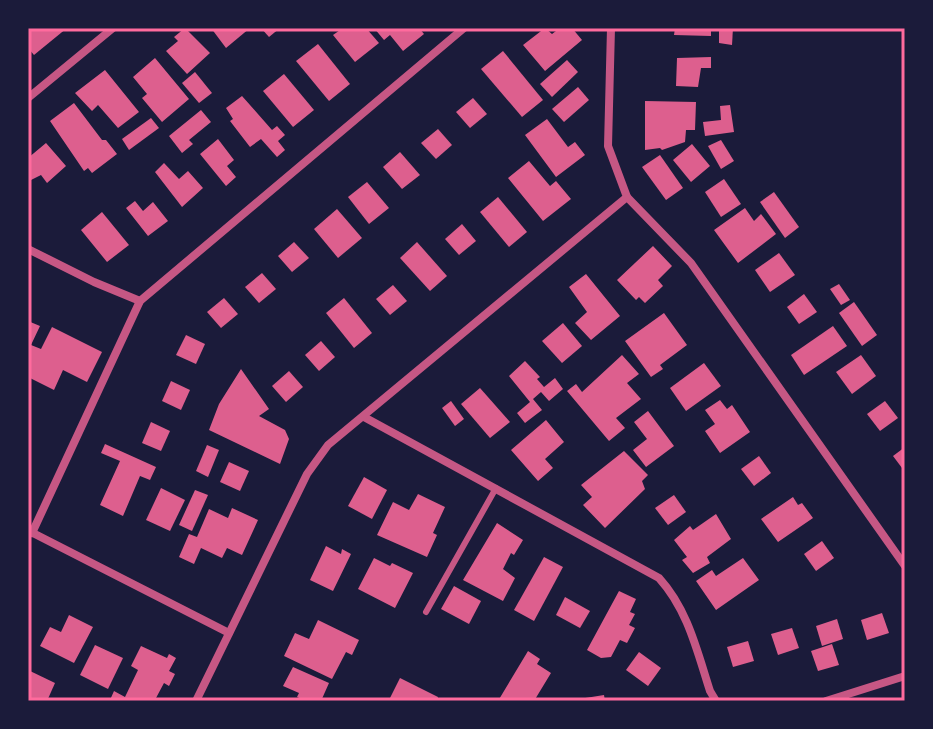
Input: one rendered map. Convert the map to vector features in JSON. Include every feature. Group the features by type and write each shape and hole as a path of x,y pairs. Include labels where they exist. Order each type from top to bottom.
{"street":[{"path":"28,98 113,28"},
{"path":"229,633 30,532 140,301 464,28"},
{"path":"611,28 608,146 627,197 691,263 905,566"},
{"path":"196,701 307,474 328,445 627,197"},
{"path":"28,249 140,301"},
{"path":"364,417 659,578 673,594 688,623 716,701"},
{"path":"826,701 905,676"}],"lane":[{"path":"426,612 496,488"}],"building":[{"path":"28,28 67,28 34,55 28,48"},
{"path":"185,28 210,53 187,74 166,51 178,41 174,37"},
{"path":"211,28 250,28 226,48"},
{"path":"261,28 280,28 269,37"},
{"path":"343,28 366,28 379,43 355,62 333,35"},
{"path":"374,28 419,28 424,34 403,51 390,35 384,40"},
{"path":"545,28 552,34 560,28 572,28 582,40 545,71 523,45"},
{"path":"675,28 711,28 711,36 674,35"},
{"path":"719,28 733,28 732,45 719,43"},
{"path":"318,44 350,84 329,101 296,61"},
{"path":"503,51 543,100 522,117 481,69"},
{"path":"711,57 711,68 701,68 698,87 676,86 677,58"},
{"path":"155,58 189,99 162,122 142,98 147,94 133,77"},
{"path":"567,60 578,72 552,97 540,84"},
{"path":"105,70 139,112 118,128 98,105 92,111 75,93"},
{"path":"195,72 212,93 199,103 182,83"},
{"path":"284,74 314,110 293,127 263,91"},
{"path":"578,87 589,100 564,122 552,109"},
{"path":"242,96 272,130 277,126 285,135 278,141 285,150 277,157 261,139 250,147 230,121 233,119 226,108"},
{"path":"473,98 487,114 470,128 456,112"},
{"path":"645,101 696,102 695,130 686,130 685,142 662,150 645,150"},
{"path":"74,103 102,140 106,140 117,154 92,173 88,168 84,171 50,121"},
{"path":"730,105 734,132 705,136 703,122 721,120 720,106"},
{"path":"201,110 211,122 189,140 193,144 182,153 169,136"},
{"path":"151,118 159,128 129,150 122,139"},
{"path":"547,119 568,147 575,142 585,155 556,177 525,135"},
{"path":"438,129 452,145 436,159 421,143"},
{"path":"218,139 234,160 227,166 236,177 226,186 200,154"},
{"path":"721,140 734,161 721,169 708,146"},
{"path":"46,143 66,166 47,183 41,175 29,181 28,158"},
{"path":"692,144 710,166 691,182 673,160"},
{"path":"400,152 420,175 402,189 383,167"},
{"path":"660,155 683,188 666,200 642,167"},
{"path":"529,161 550,186 556,181 571,199 543,221 508,178"},
{"path":"164,163 179,179 188,171 203,188 182,207 155,172"},
{"path":"724,179 741,204 721,217 705,192"},
{"path":"367,182 389,208 369,224 348,197"},
{"path":"774,192 799,227 785,238 760,202"},
{"path":"498,197 527,232 509,247 480,212"},
{"path":"135,201 143,211 153,202 168,221 148,236 126,208"},
{"path":"745,208 754,221 761,214 776,234 738,263 714,230"},
{"path":"337,209 362,238 338,258 314,229"},
{"path":"102,212 129,245 107,262 81,230"},
{"path":"462,224 476,241 459,255 445,239"},
{"path":"294,242 309,258 292,272 278,256"},
{"path":"417,242 447,276 430,291 400,258"},
{"path":"653,246 672,266 658,280 663,286 645,303 639,297 636,300 617,280"},
{"path":"779,253 795,275 770,292 755,270"},
{"path":"262,273 276,289 259,303 245,287"},
{"path":"586,274 620,316 591,340 575,323 587,312 569,287"},
{"path":"839,284 850,300 841,305 830,289"},
{"path":"393,285 407,301 390,315 376,299"},
{"path":"804,294 817,312 799,324 787,307"},
{"path":"224,298 238,314 221,328 207,312"},
{"path":"344,298 372,333 354,348 326,313"},
{"path":"854,302 877,335 862,346 839,313"},
{"path":"664,313 687,345 660,365 663,369 651,377 625,341"},
{"path":"28,321 40,326 31,345 41,349 52,327 102,352 87,382 63,370 54,390 28,377"},
{"path":"563,323 582,346 562,363 542,341"},
{"path":"833,326 847,346 804,375 791,355"},
{"path":"186,335 205,344 196,364 176,355"},
{"path":"321,341 335,357 319,371 305,355"},
{"path":"622,355 639,374 627,383 641,399 616,418 625,428 609,441 567,391 576,384 582,392"},
{"path":"861,355 876,376 852,394 836,372"},
{"path":"525,361 540,377 537,379 544,387 555,378 563,389 549,401 541,392 533,399 542,410 525,423 517,413 530,402 509,376"},
{"path":"704,363 721,386 686,411 670,388"},
{"path":"241,369 269,409 259,416 285,430 289,439 280,464 209,430 219,404"},
{"path":"289,371 303,387 286,402 272,386"},
{"path":"171,381 190,390 181,410 162,401"},
{"path":"480,388 510,422 490,438 461,404"},
{"path":"720,400 727,409 732,405 750,432 720,453 705,431 715,424 705,410"},
{"path":"451,401 464,419 455,426 442,408"},
{"path":"885,401 898,418 880,431 867,414"},
{"path":"648,411 674,446 646,467 633,450 647,439 634,422"},
{"path":"546,420 564,442 545,459 553,468 538,481 511,450"},
{"path":"151,422 170,431 161,451 142,443"},
{"path":"105,444 156,467 150,480 140,476 123,516 100,505 120,461 101,453"},
{"path":"207,445 219,450 208,477 196,471"},
{"path":"905,447 905,472 893,456"},
{"path":"624,451 648,475 642,481 645,489 605,528 583,505 592,497 581,485"},
{"path":"759,456 771,473 754,486 741,469"},
{"path":"229,462 249,471 240,491 220,482"},
{"path":"364,477 387,490 372,519 348,506"},
{"path":"161,488 185,500 170,531 146,520"},
{"path":"195,490 208,495 192,531 179,525"},
{"path":"418,494 445,507 433,533 437,535 427,557 377,535 393,502 409,510"},
{"path":"674,495 686,512 668,525 655,508"},
{"path":"793,497 813,518 778,542 761,519"},
{"path":"232,508 258,520 242,555 227,548 222,558 201,548 194,564 179,557 189,534 197,537 209,509 228,518"},
{"path":"716,514 731,539 707,557 710,563 693,573 682,560 687,557 674,540 690,526 693,530"},
{"path":"497,523 523,540 514,555 511,553 503,569 515,578 503,601 463,580"},
{"path":"822,541 834,558 816,571 804,554"},
{"path":"326,546 341,554 342,549 351,554 333,591 310,580"},
{"path":"544,557 563,567 534,621 514,610"},
{"path":"374,558 413,573 395,608 358,589"},
{"path":"743,558 759,580 716,610 696,581 712,570 716,576"},
{"path":"454,586 481,601 469,624 441,609"},
{"path":"619,591 636,599 630,612 635,614 629,625 635,628 627,643 620,640 611,657 601,658 587,650"},
{"path":"565,597 590,611 580,628 556,615"},
{"path":"882,613 889,633 867,640 861,620"},
{"path":"69,615 93,627 74,663 40,646 50,627 61,632"},
{"path":"837,619 843,639 822,646 816,626"},
{"path":"318,620 359,640 352,655 346,652 332,679 284,656 295,633 309,639"},
{"path":"792,628 799,648 778,655 771,634"},
{"path":"748,641 754,661 733,667 727,647"},
{"path":"832,644 839,665 818,671 811,651"},
{"path":"95,645 123,658 108,689 80,675"},
{"path":"141,646 167,658 169,654 176,658 169,671 175,674 169,686 164,683 156,698 161,701 110,700 114,691 125,697 138,670 131,666"},
{"path":"528,651 540,659 537,664 551,673 534,701 498,701"},
{"path":"639,652 661,668 648,686 626,670"},
{"path":"293,667 329,683 321,701 306,701 297,697 299,693 283,686"},
{"path":"28,670 55,683 47,701 28,699"},
{"path":"400,678 438,697 437,701 389,700"},
{"path":"604,695 605,701 579,699"}]}
